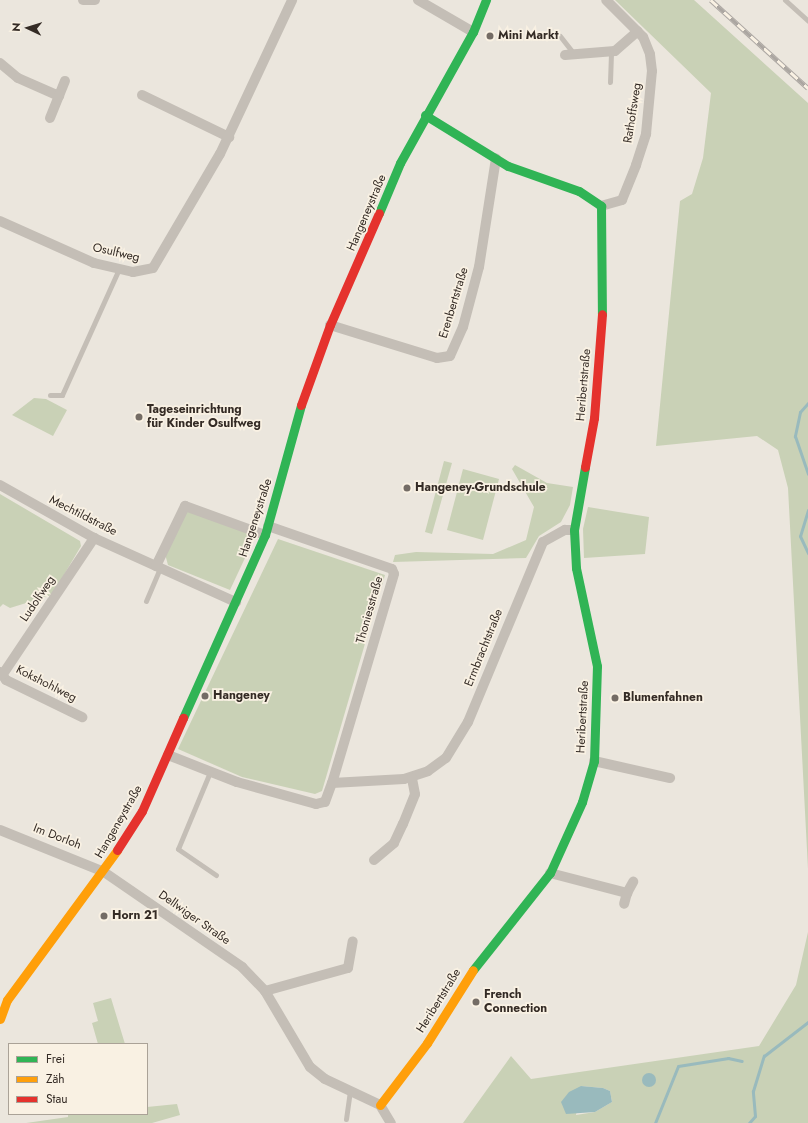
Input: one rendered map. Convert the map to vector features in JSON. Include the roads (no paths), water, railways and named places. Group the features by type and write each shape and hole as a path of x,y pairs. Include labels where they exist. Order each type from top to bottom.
{"street":[{"path":"83,0 95,0"},
{"name":"Osulfweg","path":"0,221 77,257 119,269 142,273 158,260 229,137 292,0"},
{"path":"418,0 473,32"},
{"name":"Hangeneystraße","path":"0,1019 7,1000 104,872 142,811 267,530 303,398 330,325 400,163 425,115 473,32 486,0"},
{"name":"Rathoffsweg","path":"601,206 622,200 646,134 652,64 647,45 638,31 606,0"},
{"path":"569,55 611,51 638,31"},
{"path":"0,63 18,78 59,96"},
{"path":"50,118 64,80"},
{"path":"142,95 229,137"},
{"path":"425,115 508,166 579,191 601,206"},
{"name":"Erenbertstraße","path":"330,325 437,358 450,356 463,327 479,267 496,158"},
{"name":"Heribertstraße","path":"380,1105 427,1043 480,961 550,873 572,831 594,761 597,666 576,568 574,530 594,418 599,366 603,302 601,206"},
{"name":"Mechtildstraße","path":"0,484 94,538 236,602"},
{"path":"158,567 185,506 267,530"},
{"name":"Thoniesstraße","path":"267,530 392,569 394,574 332,783"},
{"name":"Ermbrachtstraße","path":"332,783 412,778 446,758 468,722 543,542 565,530 574,530"},
{"name":"Ludolfweg","path":"2,673 94,538"},
{"name":"Kokshohlweg","path":"2,673 6,680 82,717"},
{"path":"168,755 210,772 316,804 324,802 332,783"},
{"name":"Heribertstraße","path":"594,761 670,778"},
{"path":"374,860 394,843 403,824 415,794 412,778"},
{"name":"Im Dorloh","path":"0,830 104,872"},
{"name":"Dellwiger Straße","path":"104,872 242,967 265,991 310,1067 350,1091 380,1105"},
{"path":"550,873 627,893"},
{"path":"624,904 627,893 633,882"},
{"path":"265,991 348,968 353,941"},
{"path":"380,1105 391,1123"}],"lane":[{"path":"785,0 808,21"},
{"path":"560,36 569,55"},
{"path":"610,82 611,51"},
{"path":"50,395 62,395 119,269"},
{"path":"146,601 158,567"},
{"path":"210,772 178,849 216,875"},
{"path":"346,1119 350,1091"}],"water":[{"path":"646,1073 652,1073 656,1077 656,1083 652,1087 646,1087 642,1083 642,1077"},
{"path":"581,1086 603,1088 610,1091 612,1102 595,1112 566,1114 561,1102 569,1092"}],"waterway":[{"path":"808,403 800,412 795,436 808,474"},
{"path":"808,510 800,536 808,553"},
{"path":"749,1123 755,1116 753,1091 764,1056 808,1022"},
{"path":"655,1123 678,1066 728,1058 742,1061"}],"railway":[{"path":"711,0 808,88"}],"place":[{"name":"Mini Markt","path":"490,36"},
{"name":"Tageseinrichtung für Kinder Osulfweg","path":"139,417"},
{"name":"Hangeney-Grundschule","path":"407,488"},
{"name":"Hangeney","path":"205,696"},
{"name":"Blumenfahnen","path":"615,698"},
{"name":"Horn 21","path":"104,916"},
{"name":"French Connection","path":"476,1002"}]}
